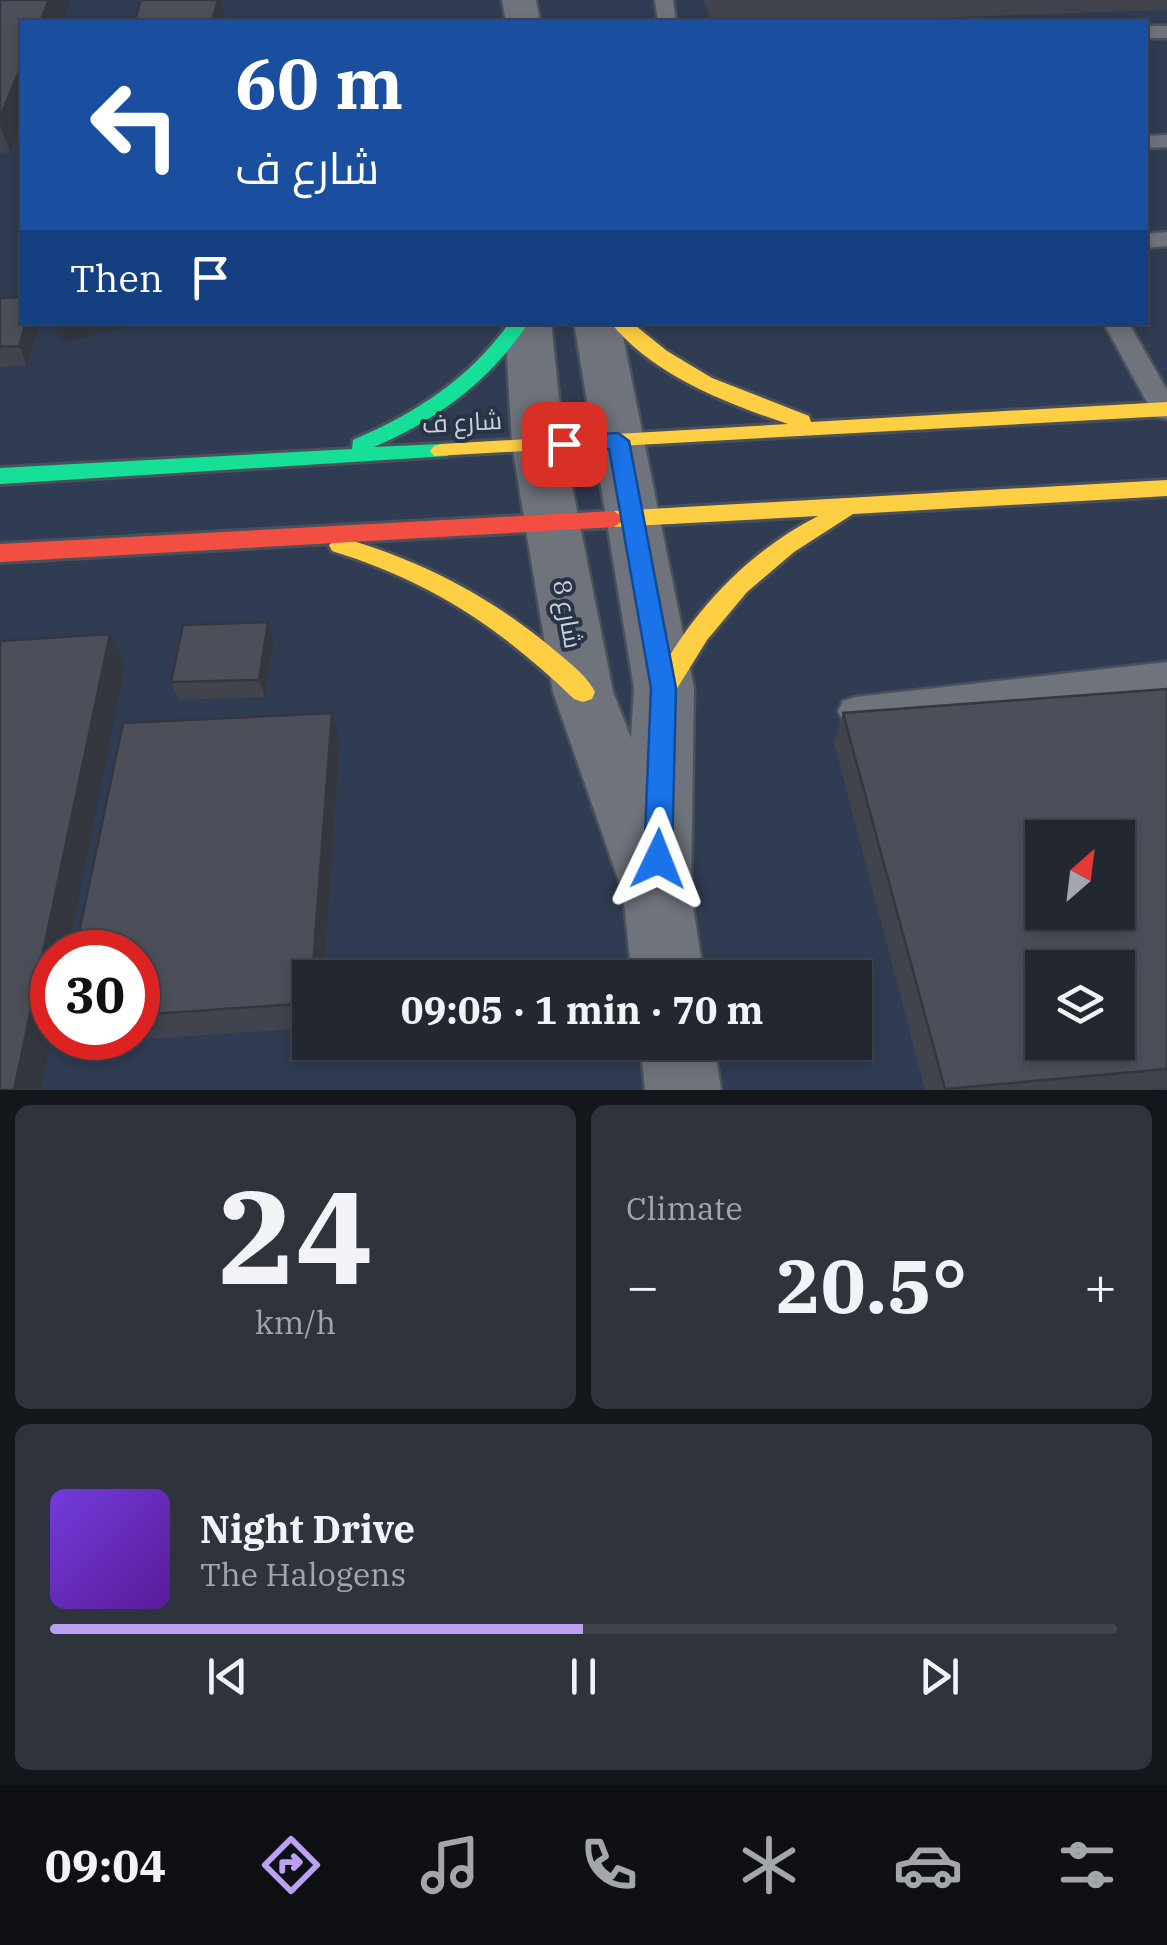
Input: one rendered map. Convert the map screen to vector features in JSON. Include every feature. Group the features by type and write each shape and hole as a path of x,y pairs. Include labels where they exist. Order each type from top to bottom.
{"street":[{"path":"329,457 400,430 460,394 502,354 518,325"},
{"name":"شارع 8","path":"528,325 538,445 582,692 656,893"},
{"name":"شارع 8","path":"598,325 664,688 656,893 665,960"},
{"path":"623,325 683,372 751,405 829,429"},
{"name":"شارع ف","path":"0,476 1166,410"},
{"path":"0,553 1167,488"},
{"path":"664,688 690,636 725,591 766,554 815,524 868,503"},
{"path":"294,535 376,553 453,585 523,631 582,692"},
{"path":"679,1060 683,1090"}],"lane":[{"path":"1118,325 1166,410"},
{"path":"855,711 1167,675"}],"shaded area":[{"path":"0,0 1167,0 1167,1090 0,1090"}],"building":[{"path":"0,0 49,0 41,20 20,20 20,69 0,117"},
{"path":"141,0 218,0 213,20 135,20"},
{"path":"20,297 20,325 25,325 19,346 0,347 0,298"},
{"path":"268,622 259,680 171,682 183,625"},
{"path":"110,634 48,930 30,930 30,1014 14,1090 0,1090 0,641"},
{"path":"1167,689 1167,1069 945,1089 843,713"},
{"path":"332,713 313,960 292,960 292,1004 160,1013 160,930 80,930 123,723"}],"traffic: fast":[{"path":"360,445 408,423 450,396 488,363 518,325"},
{"path":"0,476 441,451"}],"traffic: slow":[{"path":"622,325 660,356 704,382 802,421"},
{"path":"441,451 1167,409"},
{"path":"614,519 1167,488"},
{"path":"664,688 698,633 738,586 786,546 842,513"},
{"path":"340,545 410,569 472,601 529,643 583,692"}],"traffic: jam":[{"path":"0,553 614,519"}],"route":[{"path":"564,444 618,441 664,688 658,859"}]}
